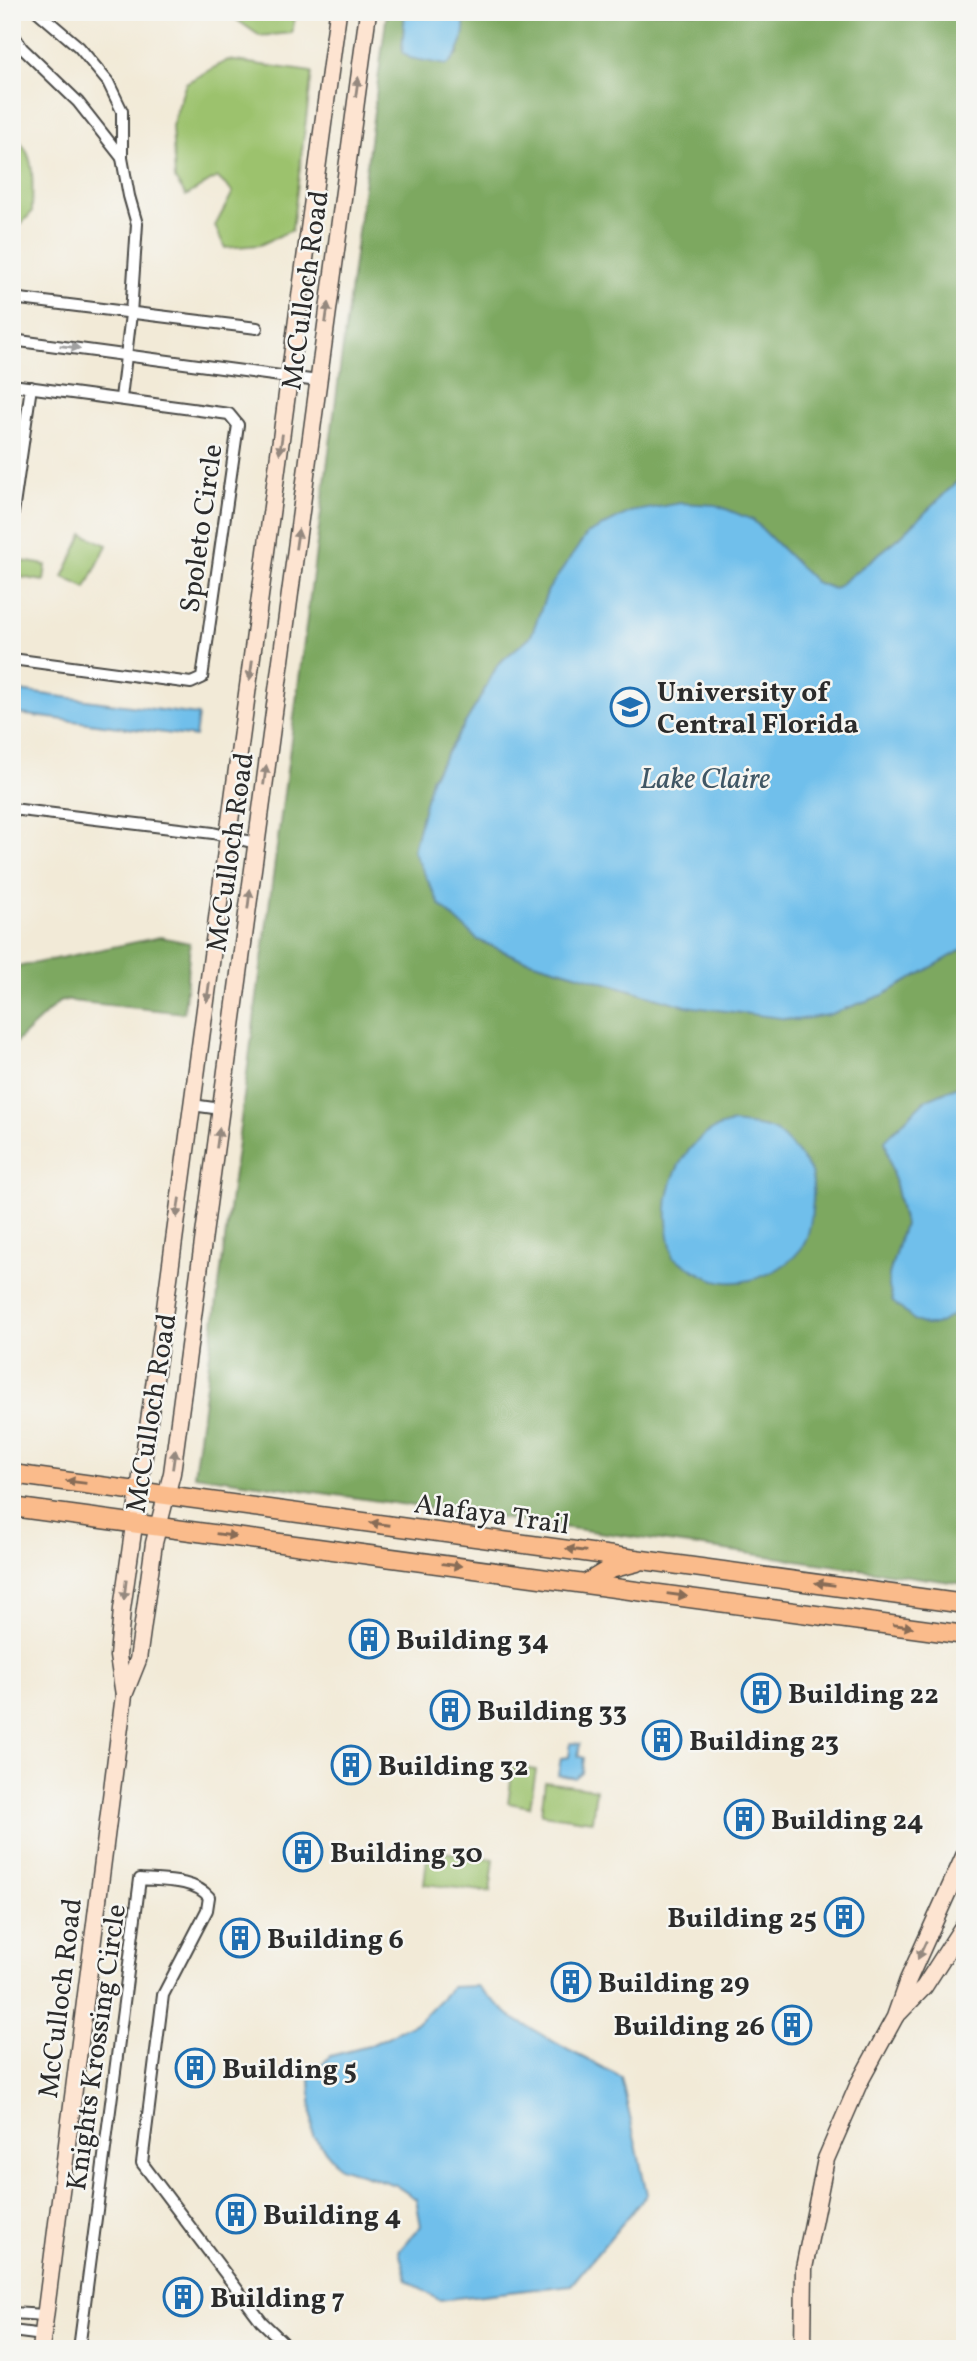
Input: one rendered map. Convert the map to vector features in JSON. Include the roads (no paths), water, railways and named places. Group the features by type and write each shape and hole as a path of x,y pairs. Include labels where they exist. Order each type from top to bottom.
{"main road":[{"name":"McCulloch Road","path":"124,1695 118,1657 134,1522 229,835 338,12"},
{"name":"McCulloch Road","path":"42,2342 124,1695 138,1660 154,1543 172,1473 368,12"},
{"name":"Alafaya Trail","path":"12,1474 965,1604"},
{"name":"Alafaya Trail","path":"12,1507 965,1635"},
{"path":"587,1583 610,1569 643,1560"},
{"path":"803,2349 804,2268 825,2159 859,2082 895,2017 908,1980 965,1853"},
{"path":"895,2017 924,1987 965,1923"}],"street":[{"path":"38,12 79,47 108,82 122,111 122,158 137,224 131,314 121,398"},
{"path":"12,33 22,48 78,102 122,158"},
{"path":"12,298 257,328"},
{"path":"12,340 318,380"},
{"name":"Spoleto Circle","path":"12,385 229,414 238,425 202,678 191,683 12,659"},
{"path":"12,520 31,387"},
{"path":"12,809 229,835 256,842"},
{"path":"192,1105 221,1109"},
{"name":"Knights Krossing Circle","path":"79,2349 140,1879 191,1884 202,1889 209,1897 207,1910 163,1995 142,2163 261,2321 290,2349"},
{"path":"12,2313 46,2315"},
{"path":"12,2331 42,2342"}],"water":[{"path":"405,12 462,12 462,41 447,65 410,58 402,52"},
{"name":"Lake Claire","path":"965,474 965,948 883,995 828,1015 796,1020 686,1006 517,957 478,940 440,905 413,851 431,779 498,664 531,636 548,590 587,534 630,512 681,503 716,505 753,520 815,582 834,589 899,538"},
{"path":"12,690 198,715 195,737 12,713"},
{"path":"965,1083 965,1307 936,1325 925,1325 915,1321 893,1302 889,1287 889,1275 904,1224 885,1140 925,1100"},
{"path":"733,1123 771,1129 785,1139 810,1171 813,1203 805,1243 794,1257 768,1274 747,1281 726,1282 705,1276 673,1257 667,1203 675,1172 683,1158 705,1135 718,1127"},
{"path":"571,1743 580,1744 578,1756 584,1758 582,1772 575,1778 558,1775 561,1758 569,1757"},
{"path":"477,1986 513,2018 621,2077 647,2194 571,2285 439,2300 407,2280 399,2251 421,2226 416,2199 395,2185 339,2167 313,2136 310,2078 330,2056 369,2046 418,2022 452,1987"}],"place":[{"name":"University of Central Florida","path":"630,707"},
{"name":"Building 34","path":"369,1639"},
{"name":"Building 22","path":"761,1693"},
{"name":"Building 33","path":"450,1710"},
{"name":"Building 23","path":"662,1740"},
{"name":"Building 32","path":"351,1765"},
{"name":"Building 24","path":"744,1819"},
{"name":"Building 30","path":"303,1852"},
{"name":"Building 25","path":"844,1917"},
{"name":"Building 6","path":"240,1938"},
{"name":"Building 29","path":"571,1982"},
{"name":"Building 26","path":"792,2025"},
{"name":"Building 5","path":"195,2068"},
{"name":"Building 4","path":"236,2214"},
{"name":"Building 7","path":"183,2297"}]}
